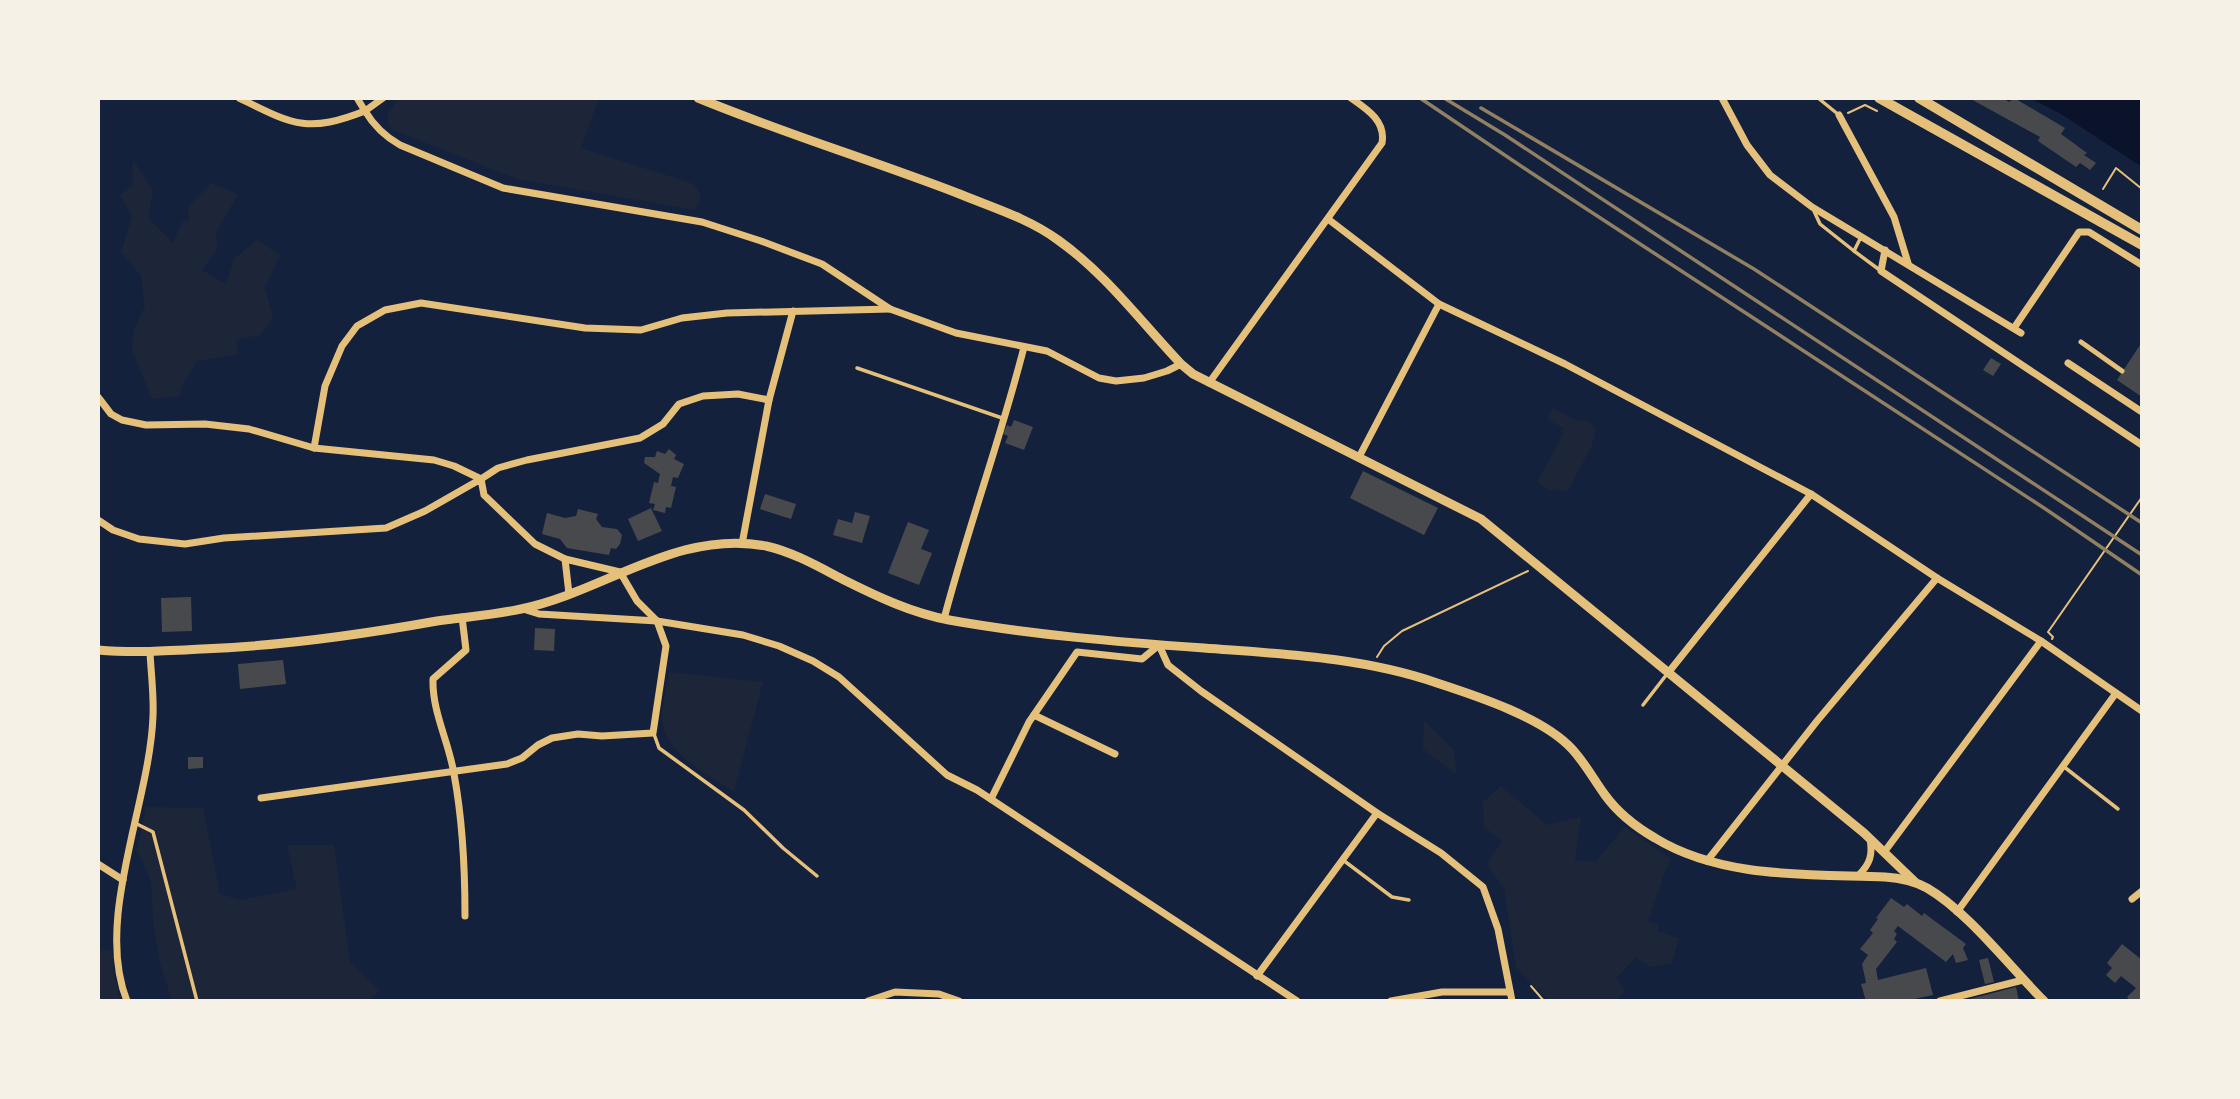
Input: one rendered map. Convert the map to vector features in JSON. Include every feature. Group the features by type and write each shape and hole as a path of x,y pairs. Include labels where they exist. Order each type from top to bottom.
{"main road":[{"path":"1879,98 2142,245"},
{"path":"1919,98 2033,163 2142,230"}],"street":[{"path":"239,98 288,122 306,125 343,120 365,111 383,98"},
{"path":"357,98 374,125 387,137 503,188 702,222 822,264 890,309 956,333 1047,351 1099,378 1116,381 1144,378 1181,364"},
{"path":"698,98 1020,218 1059,240 1094,271 1181,364 1209,383 1481,519 1870,838 1916,883"},
{"path":"1209,383 1382,143 1384,133 1377,119 1351,98"},
{"path":"1722,98 1747,145 1770,175 1812,207 2018,330 2077,234 2082,231 2089,232 2142,265"},
{"path":"1839,115 1894,217 1908,263"},
{"path":"1328,219 1439,304 1565,364 1811,494 1937,578 2041,641 2142,711"},
{"path":"1885,250 1881,271 2142,445"},
{"path":"314,448 325,386 342,346 357,326 385,310 421,303 585,328 641,330 682,318 727,313 890,309"},
{"path":"1359,457 1439,304"},
{"path":"742,544 758,471 769,400 793,312"},
{"path":"2081,342 2122,371"},
{"path":"944,619 964,543 1024,347"},
{"path":"2068,363 2142,412"},
{"path":"98,520 113,530 139,540 186,544 224,538 386,528 425,511 498,468 640,438 663,424 679,404 703,396 738,394 769,400"},
{"path":"98,397 111,414 146,425 205,424 249,429 314,448 434,460 481,479"},
{"path":"261,798 507,764 522,758 552,738 578,734 602,736 653,733 666,646 657,621 637,601 620,572 565,559 535,544 484,495 481,479"},
{"path":"1668,673 1811,494"},
{"path":"98,650 150,652 261,646 522,609 569,594 655,559 704,545 766,546 790,554 886,600 921,614 944,619 999,628 1159,645 1305,656 1374,666 1431,680 1475,696 1546,728 1574,751 1608,799 1629,821 1657,840 1706,861 1766,870 1902,879 1916,883 1941,897 2044,1001"},
{"path":"565,559 569,594"},
{"path":"1706,861 1937,578"},
{"path":"522,609 539,614 657,621 743,635 779,646 813,661 839,677 947,775 991,799 1297,1001"},
{"path":"462,617 466,650 433,679 432,696 454,772 466,854 465,916"},
{"path":"1885,851 2041,641"},
{"path":"991,799 1034,715 1077,653 1142,659 1159,645"},
{"path":"1159,645 1168,665 1201,691 1377,813 1441,853 1483,887 1498,929 1512,1001"},
{"path":"127,1001 116,953 123,880 153,716 150,652"},
{"path":"1957,912 2116,693"},
{"path":"1034,715 1115,754"},
{"path":"1257,976 1377,813"},
{"path":"1858,876 1870,862 1870,838"},
{"path":"98,864 123,880"},
{"path":"2132,900 2142,891"},
{"path":"1940,1001 2023,980"},
{"path":"868,1001 895,992 939,994 959,1001"},
{"path":"1391,1001 1442,992 1510,992"}],"lane":[{"path":"1818,98 1839,115"},
{"path":"1812,207 1821,224 1881,271"},
{"path":"1854,251 1861,237"},
{"path":"857,368 1004,419"},
{"path":"1643,705 1668,673"},
{"path":"653,733 659,748 744,810 817,876"},
{"path":"2063,766 2118,809"},
{"path":"135,823 153,832 197,1001"},
{"path":"1343,860 1392,897 1409,900"}],"path":[{"path":"2102,189 2116,168 2142,189"},
{"path":"2051,628 2142,497"},
{"path":"1374,666 1384,646 1402,631 1539,566"},
{"path":"1531,986 1544,1001"}],"shaded area":[{"path":"399,98 599,98 581,148 694,184 701,196 696,210 517,179 393,130 388,124 388,113"},
{"path":"2030,98 2142,98 2142,167 2061,114"},
{"path":"133,160 153,190 148,218 173,243 182,222 189,220 188,207 211,183 238,194 216,233 218,248 202,270 226,284 234,259 257,240 280,255 265,288 273,318 260,335 236,340 238,354 197,361 182,386 180,396 152,399 132,350 134,329 145,306 141,276 121,252 132,217 120,195 133,185"},
{"path":"1553,408 1577,421 1587,420 1596,429 1592,445 1568,491 1549,490 1537,482 1563,434 1563,428 1547,419"},
{"path":"669,672 763,682 734,791 692,764 673,746 667,736 662,713"},
{"path":"1424,721 1454,750 1457,775 1423,749"},
{"path":"1501,786 1547,825 1581,817 1575,860 1595,862 1625,827 1671,859 1648,921 1659,925 1657,931 1679,938 1672,963 1652,967 1635,958 1617,978 1625,991 1615,1001 1548,1000 1516,967 1504,888 1487,865 1502,841 1484,827 1483,802"},
{"path":"146,807 203,808 220,894 241,900 297,889 287,845 334,845 350,962 380,991 368,1001 172,1001 160,963 153,921 151,881 137,850"},
{"path":"98,948 112,951 114,974 121,1001 98,1001"}],"building":[{"path":"1969,98 2003,98 2009,102 2014,98 2065,128 2061,134 2096,163 2090,170 2080,163 2076,167 2038,141 2040,137"},
{"path":"2142,342 2142,397 2117,380"},
{"path":"1991,358 2001,364 1993,376 1983,370"},
{"path":"1014,420 1033,427 1024,450 1005,443 1008,436 1003,434 1007,425 1011,427"},
{"path":"669,449 676,455 674,459 684,464 678,478 673,477 671,486 676,487 671,508 666,507 665,513 653,510 655,504 649,503 654,482 658,483 660,474 644,463 645,457 655,457 657,451 665,454"},
{"path":"1363,471 1438,508 1424,535 1350,498"},
{"path":"765,494 796,504 791,519 760,509"},
{"path":"651,508 662,531 638,541 628,519"},
{"path":"578,509 598,514 596,519 602,527 617,529 622,535 620,544 616,549 611,548 609,555 567,548 560,539 542,534 547,513 565,518 576,516"},
{"path":"855,512 870,516 862,543 833,535 838,519 852,523"},
{"path":"908,522 929,530 921,549 932,553 919,585 888,573"},
{"path":"191,597 192,631 162,632 161,598"},
{"path":"535,628 555,629 554,651 534,650"},
{"path":"283,660 286,684 240,689 238,664"},
{"path":"188,757 203,757 203,768 188,769"},
{"path":"1891,898 1904,907 1907,904 1922,916 1924,913 1966,944 1963,948 1968,960 1956,963 1953,954 1946,962 1898,926 1894,931 1897,934 1894,939 1897,942 1876,969 1878,980 1926,968 1933,995 1905,1001 1866,1001 1861,984 1866,983 1862,964 1868,955 1860,949 1873,933 1870,930 1878,919 1876,918"},
{"path":"2122,944 2142,960 2142,1001 2130,1001 2127,997 2136,988 2121,976 2115,983 2106,975 2112,968 2107,963"},
{"path":"1988,958 1994,982 1985,984 1979,960"},
{"path":"2016,987 2019,1001 1966,1001 1966,1000"}],"railway":[{"path":"1420,98 2142,575"},
{"path":"1444,98 1505,135 2142,555"},
{"path":"1481,108 1754,269 2142,523"}]}
